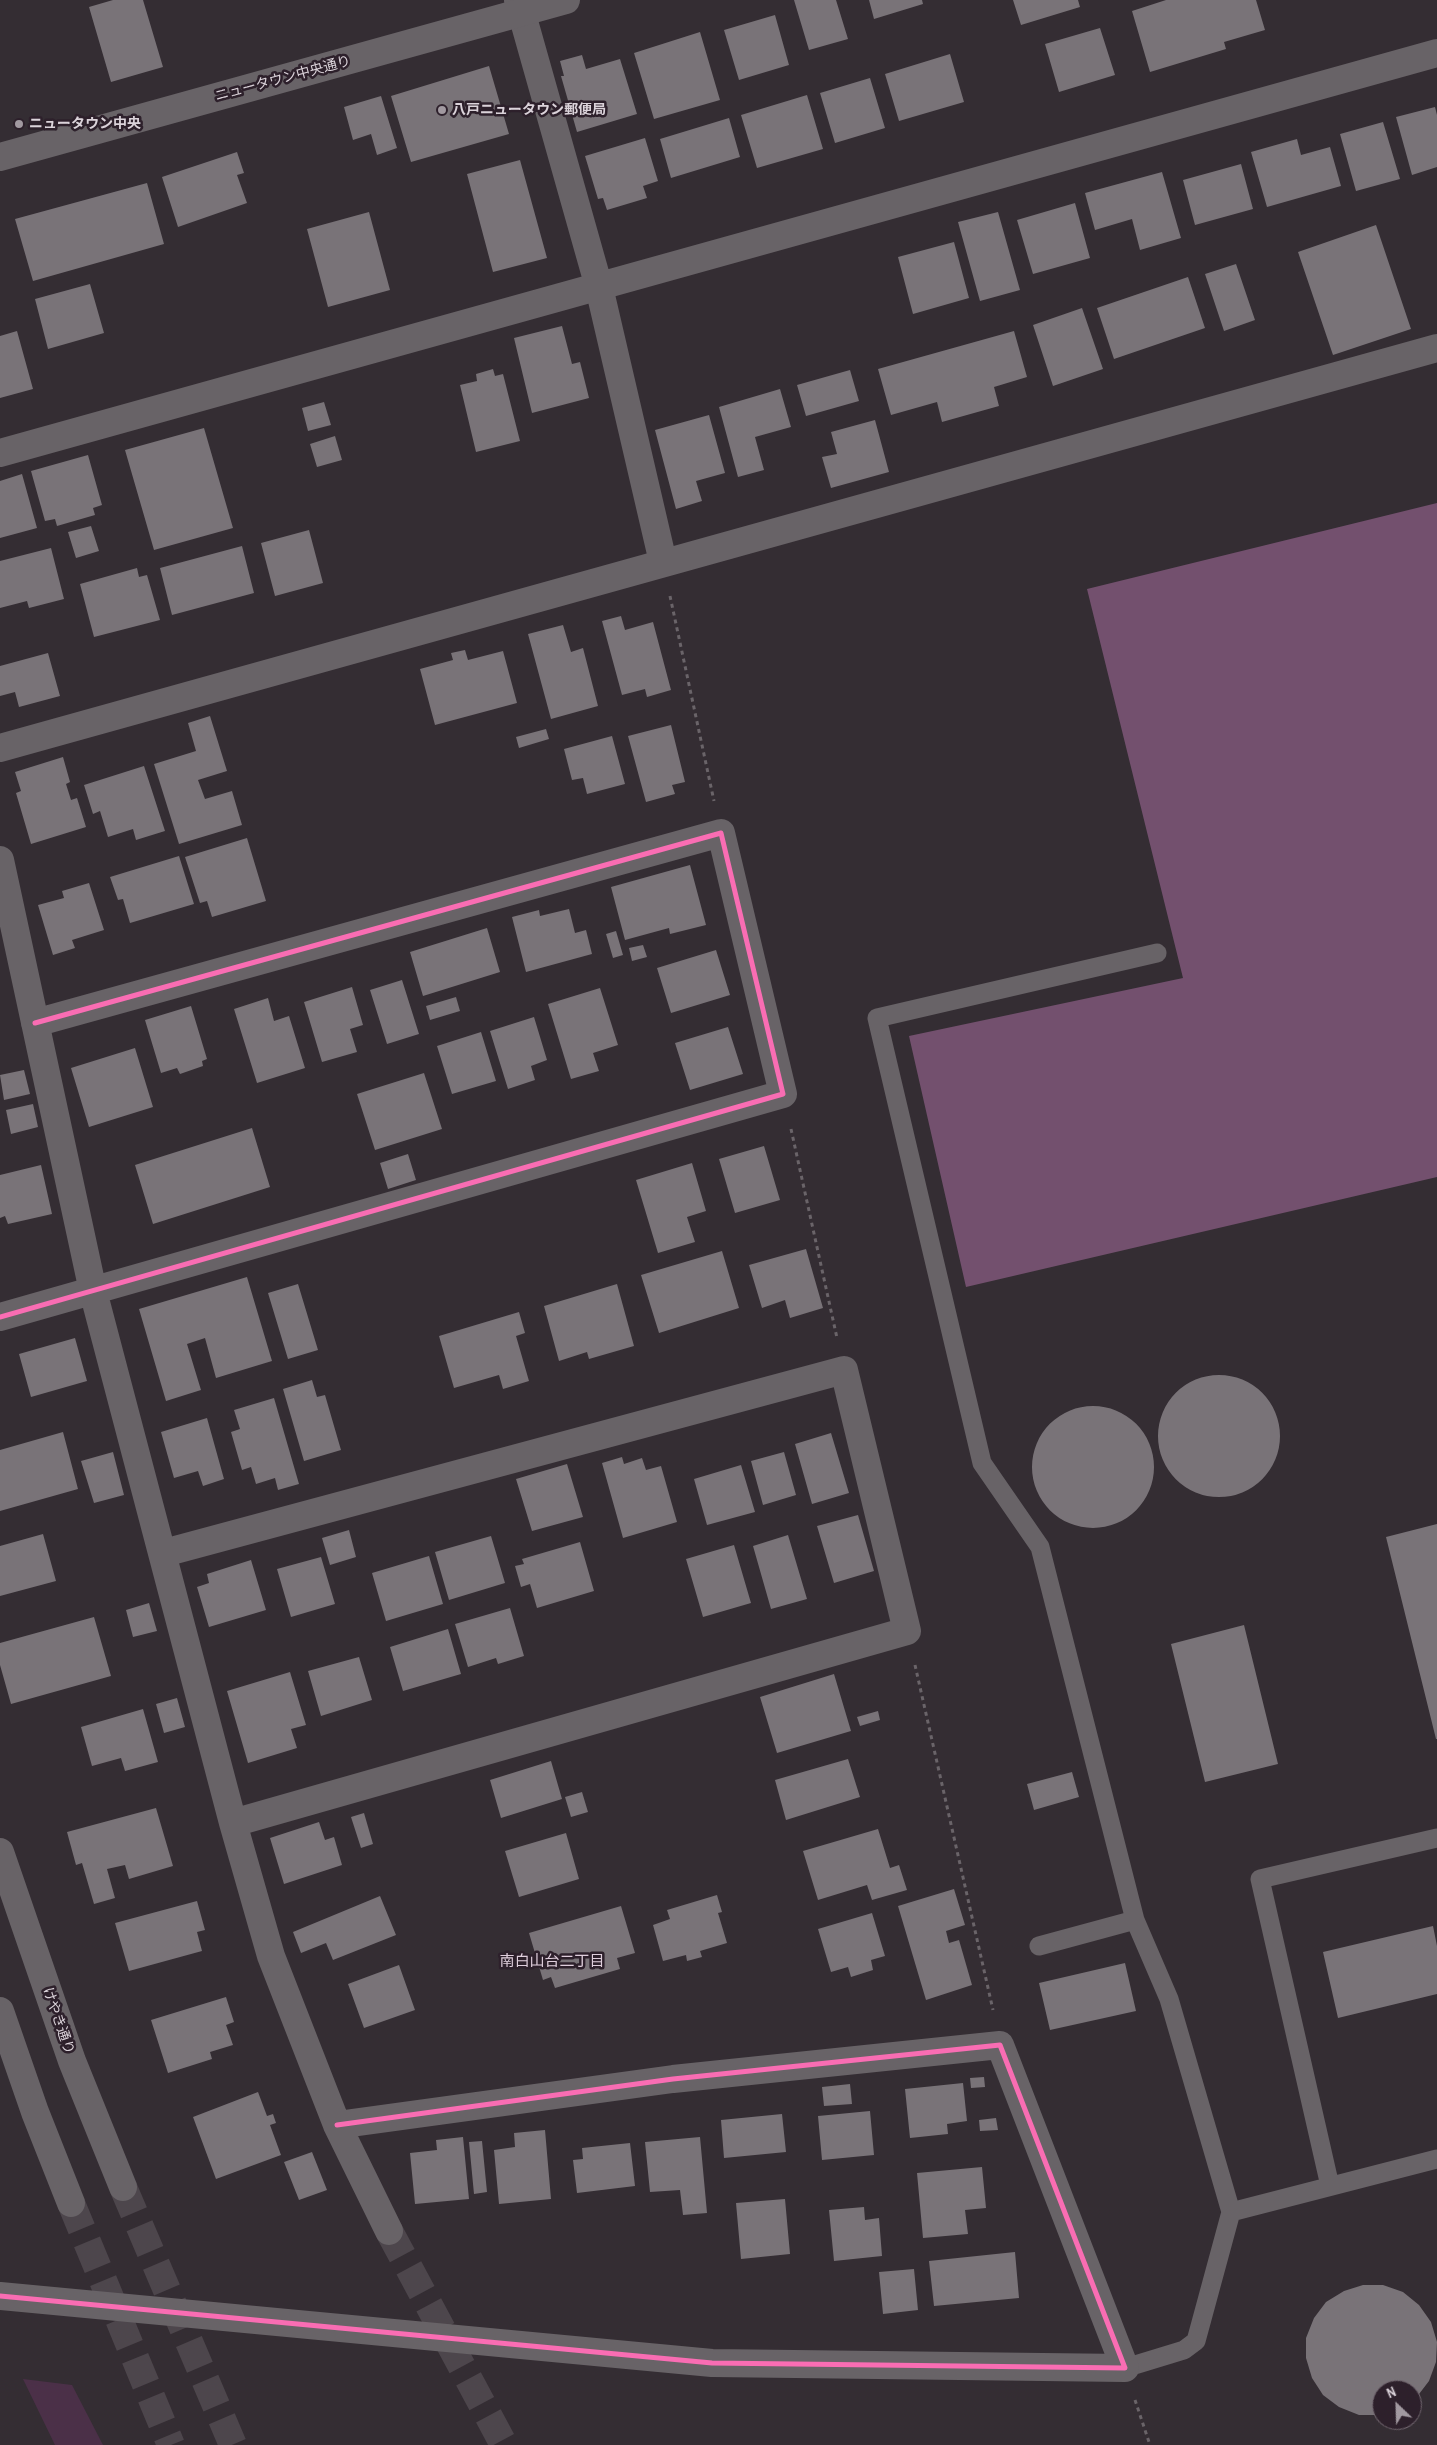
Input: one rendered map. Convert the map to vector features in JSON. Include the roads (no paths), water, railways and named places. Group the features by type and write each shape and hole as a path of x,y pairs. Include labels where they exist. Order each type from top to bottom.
{"street":[{"name":"ニュータウン中央通り","path":"0,157 520,6 566,0"},
{"path":"520,6 598,287 663,562"},
{"path":"0,452 1437,53"},
{"path":"0,748 1437,348"},
{"path":"0,1316 783,1094 721,833 35,1023"},
{"path":"0,860 93,1291 164,1553 233,1823 271,1956 337,2126 389,2231"},
{"path":"164,1553 844,1370 907,1631 233,1823"},
{"name":"けやき通り","path":"0,1852 72,2061 123,2188"},
{"path":"0,2011 35,2112 71,2203"},
{"path":"0,2296 712,2363 1125,2368 1000,2045 673,2078 337,2126"}],"lane":[{"path":"1125,2368 1184,2350 1196,2341 1231,2212 1169,1999 1134,1920 1040,1547 982,1463 877,1018 1158,953"},
{"path":"1330,2186 1260,1879 1437,1838"},
{"path":"1039,1946 1134,1920"},
{"path":"1231,2212 1437,2159"}],"tunnel":[{"path":"123,2187 233,2445"},
{"path":"71,2203 171,2445"},
{"path":"389,2231 504,2445"}],"place":[{"name":"八戸ニュータウン郵便局","path":"442,110"},
{"name":"ニュータウン中央","path":"19,124"}],"district":[{"name":"南白山台二丁目","path":"552,1962"}]}
